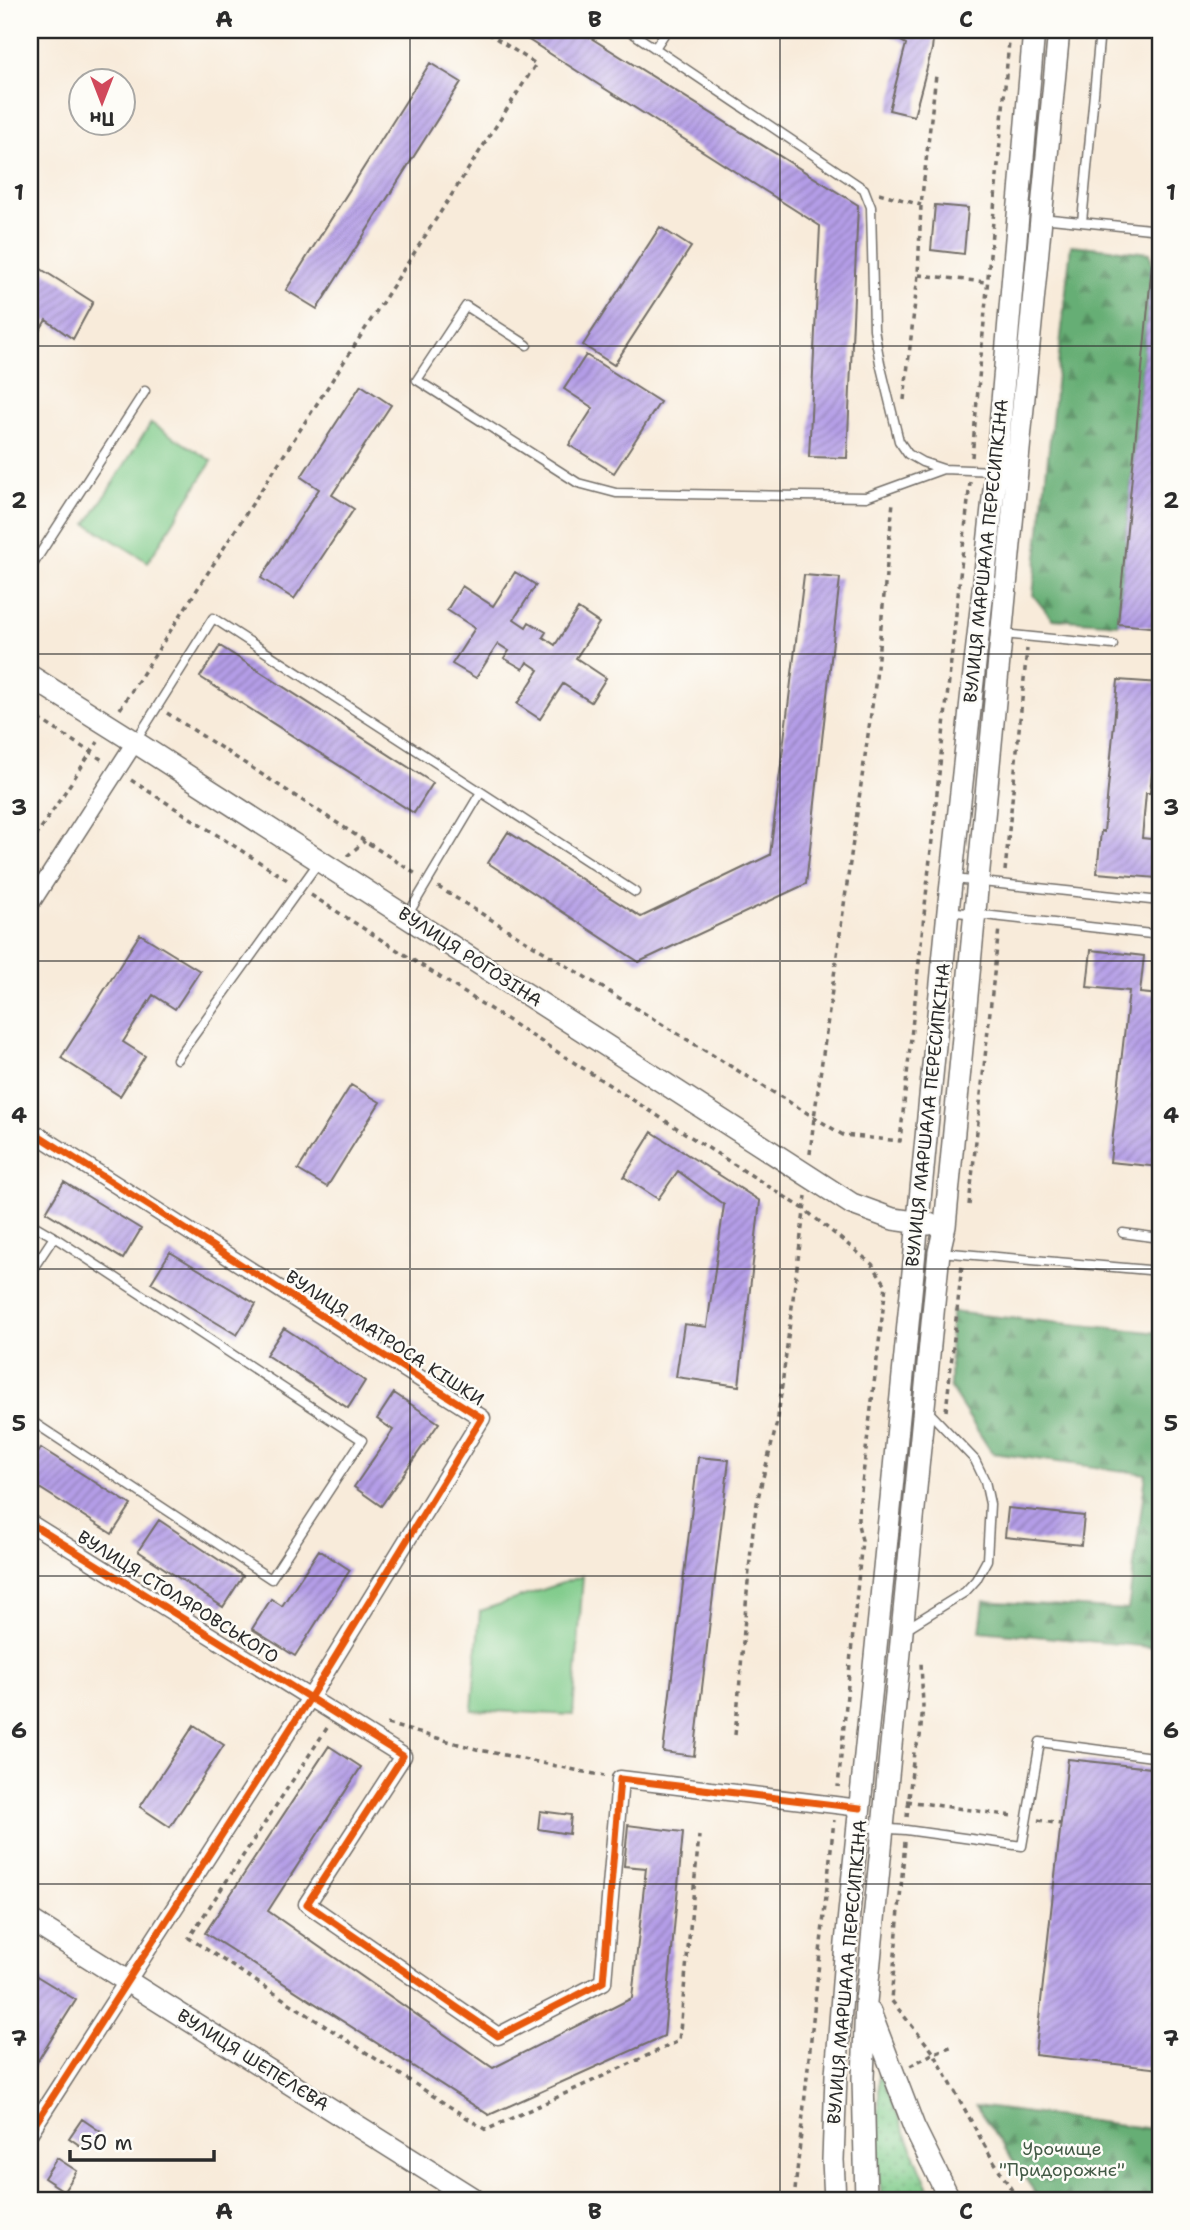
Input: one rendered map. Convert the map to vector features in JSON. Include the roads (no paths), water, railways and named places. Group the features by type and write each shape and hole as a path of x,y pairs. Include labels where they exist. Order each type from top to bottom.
{"main road":[{"name":"ВУЛИЦЯ МАРШАЛА ПЕРЕСИПКІНА","path":"835,2200 833,2160 836,2075 846,1943 951,879 996,471 1034,30"},
{"name":"ВУЛИЦЯ МАРШАЛА ПЕРЕСИПКІНА","path":"866,2200 863,2078 866,2002 923,1406 939,1252 945,1226 1059,30"},
{"name":"ВУЛИЦЯ РОГОЗІНА","path":"30,676 852,1204 878,1215 945,1226"},
{"name":"ВУЛИЦЯ ШЕПЕЛЄВА","path":"30,1920 475,2200"},
{"path":"866,2002 914,2127 950,2200"}],"street":[{"path":"30,905 135,742"},
{"name":"ВУЛИЦЯ МАТРОСА КІШКИ","path":"30,1130 482,1418 310,1698"},
{"name":"ВУЛИЦЯ СТОЛЯРОВСЬКОГО","path":"30,1523 403,1756 307,1904 498,2036 603,1982 620,1779 860,1812"},
{"path":"30,2130 310,1698"}],"lane":[{"path":"628,30 864,189 870,207 874,329 899,441 908,454 943,469"},
{"path":"655,48 667,30"},
{"path":"1082,222 1100,30"},
{"path":"1018,216 1160,230"},
{"path":"527,345 466,306 417,380 578,483 616,494 866,497 943,469 996,471"},
{"path":"30,569 145,391"},
{"path":"135,742 213,618 635,892"},
{"path":"1000,634 1113,645"},
{"path":"407,916 481,792"},
{"path":"177,1059 320,861"},
{"path":"951,879 1160,901"},
{"path":"948,911 1160,935"},
{"path":"30,1223 362,1440 271,1579 30,1420"},
{"path":"1123,1233 1160,1238"},
{"path":"30,1273 54,1237"},
{"path":"939,1252 964,1252 1160,1271"},
{"path":"901,1631 965,1592 976,1580 987,1560 990,1504 985,1481 975,1460 923,1406"},
{"path":"860,1812 882,1828 1022,1846 1040,1742 1160,1758"}],"park label":[{"name":"Урочище \"Придорожнє\"","path":"1062,2159"}]}
